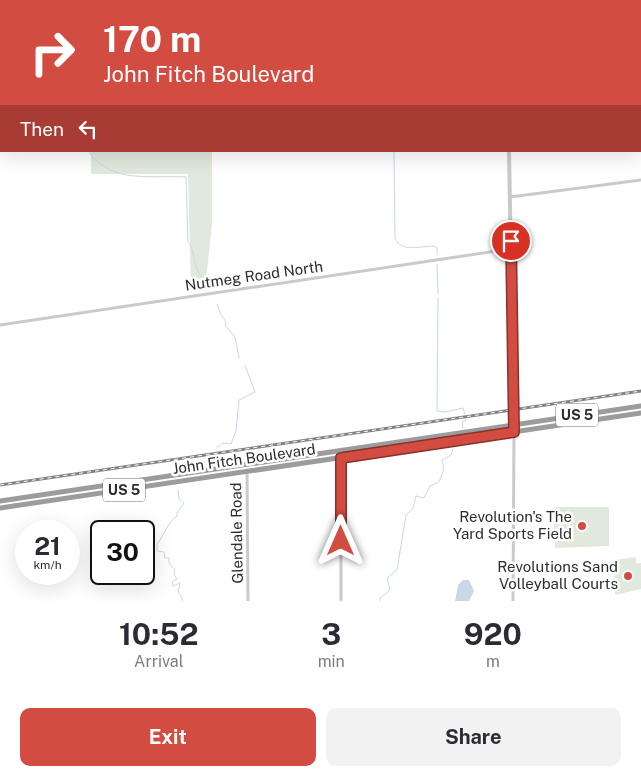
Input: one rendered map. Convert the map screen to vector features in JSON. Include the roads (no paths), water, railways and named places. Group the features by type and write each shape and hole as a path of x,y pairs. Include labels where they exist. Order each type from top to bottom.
{"highway":[{"name":"John Fitch Boulevard","path":"0,500 641,406"},
{"name":"John Fitch Boulevard","path":"0,508 641,414"}],"street":[{"path":"509,152 514,425 513,601"},
{"path":"510,197 641,180"},
{"name":"Nutmeg Road North","path":"0,325 510,249"},
{"path":"340,601 341,458"},
{"name":"Glendale Road","path":"247,464 248,601"}],"water":[{"path":"463,580 469,580 474,591 469,601 455,601 458,585"}],"waterway":[{"path":"90,152 99,163 110,170 122,174 186,177 188,242 197,269 212,289"},
{"path":"394,152 395,238 401,246 434,246 437,248 437,255"},
{"path":"437,264 438,294"},
{"path":"438,298 437,411 445,412 463,408 465,414"},
{"path":"217,304 226,322 225,325 235,337 239,358"},
{"path":"217,448 223,443 231,444 236,431 239,400 255,392 245,365"},
{"path":"463,428 462,422 466,420"},
{"path":"380,601 380,598 390,590 387,578 397,570 406,515 413,508 416,496 424,498 430,486 439,482 444,469 442,460 451,455 453,449"},
{"path":"195,465 209,464 213,459"},
{"path":"178,490 179,499 184,503 157,544 157,551 164,552 165,558 169,558 169,563 175,570 174,574 177,579 172,582 173,586 180,583 178,592 182,597 182,601"}],"railway":[{"path":"0,485 641,391"}],"place":[{"name":"Revolution's The Yard Sports Field","path":"582,526"},
{"name":"Revolutions Sand Volleyball Courts","path":"628,576"}]}
